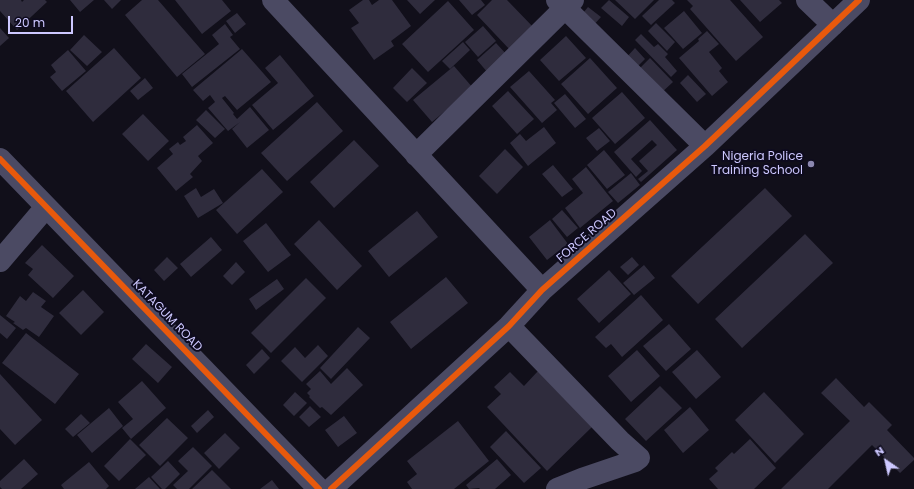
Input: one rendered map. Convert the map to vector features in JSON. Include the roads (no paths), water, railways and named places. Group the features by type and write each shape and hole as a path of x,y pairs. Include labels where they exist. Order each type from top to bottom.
{"street":[{"path":"807,0 833,25"},
{"name":"FORCE ROAD","path":"331,489 508,326 542,290 705,146 859,0"},
{"path":"280,2 416,155 542,290"},
{"path":"416,155 565,3 705,146"},
{"name":"KATAGUM ROAD","path":"0,159 319,489"},
{"path":"0,261 46,207"},
{"path":"508,326 620,441 639,458 635,461 557,489"}],"place":[{"name":"Nigeria Police Training School","path":"811,164"}]}
